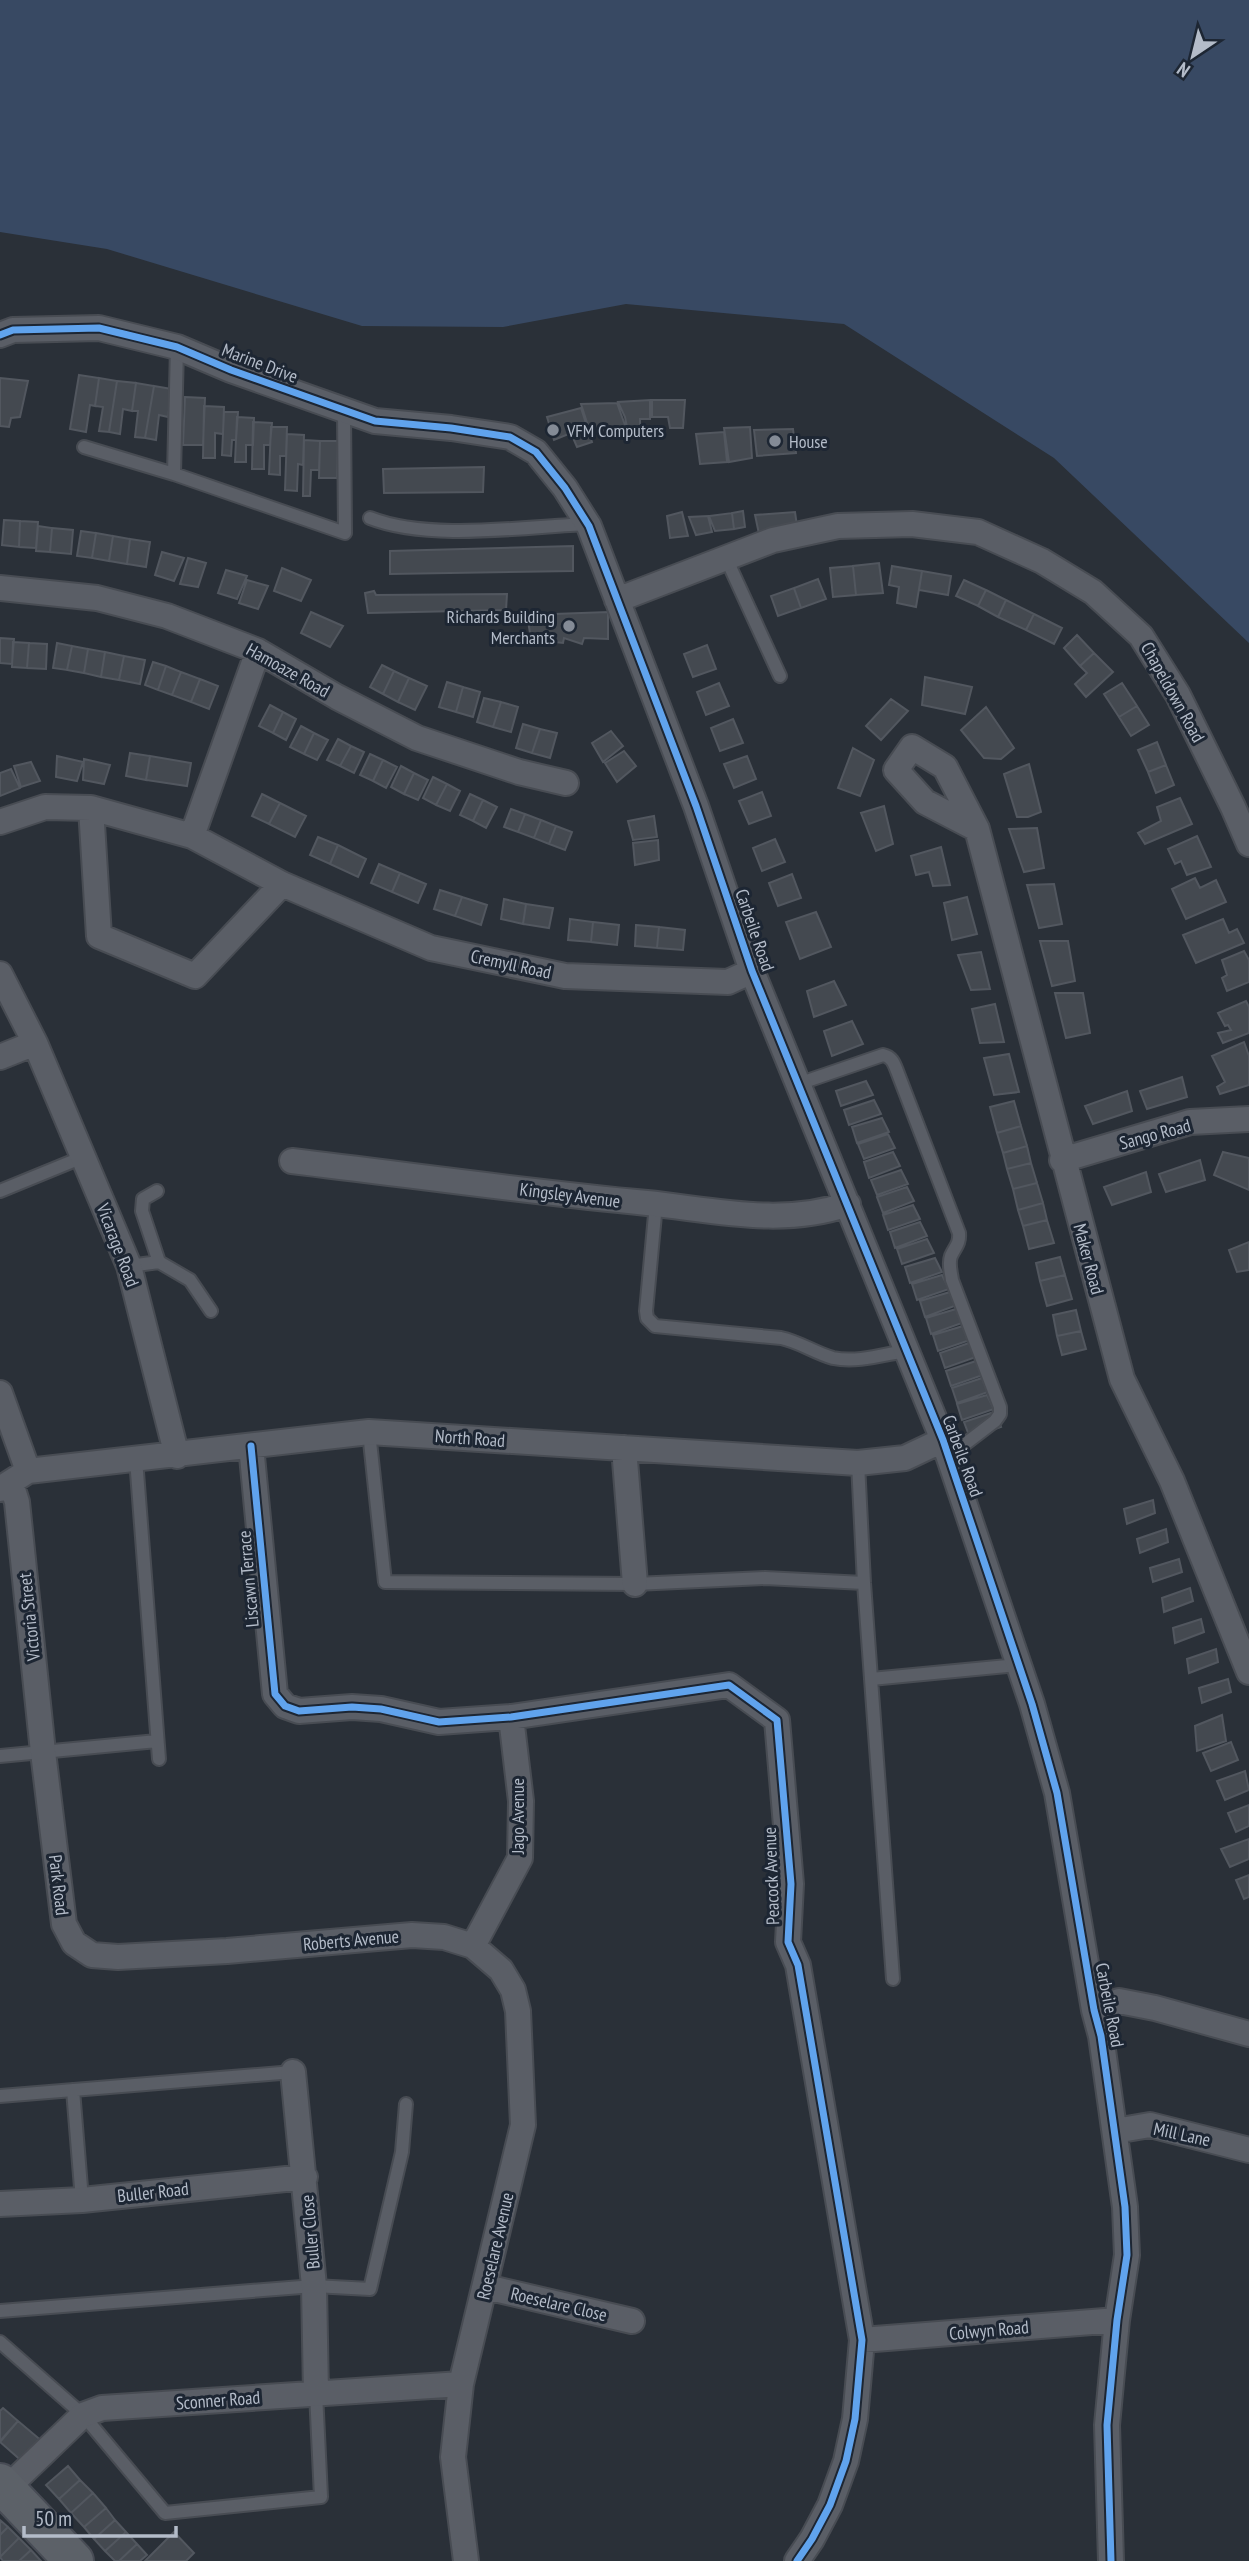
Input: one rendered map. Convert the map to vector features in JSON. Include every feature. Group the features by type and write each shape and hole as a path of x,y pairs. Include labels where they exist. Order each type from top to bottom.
{"main road":[{"path":"3,2486 74,2561"}],"street":[{"name":"Marine Drive","path":"0,335 13,330 99,328 177,347 231,370 375,421 451,428 510,438"},
{"name":"Carbeile Road","path":"510,438 536,452 565,488 587,524 696,806 752,971 945,1448 1018,1665 1057,1793 1094,2010 1101,2036 1125,2207 1127,2255 1117,2320 1107,2426 1111,2561"},
{"name":"Chapeldown Road","path":"617,600 772,540 838,526 912,524 978,532 1042,561 1093,592 1141,636 1178,695 1249,844"},
{"name":"Hamoaze Road","path":"0,588 97,598 167,617 258,651 337,697 417,738 519,772 566,783"},
{"path":"192,836 258,651"},
{"name":"Cremyll Road","path":"0,822 45,807 91,808 192,836 282,884 431,948 565,975 728,982 752,971"},
{"path":"91,808 99,936 195,976 282,884"},
{"name":"Maker Road","path":"977,829 1062,1160 1122,1379 1172,1481 1249,1672"},
{"name":"Vicarage Road","path":"0,974 35,1043 129,1266 177,1456"},
{"path":"0,1057 35,1043"},
{"name":"Sango Road","path":"1062,1160 1190,1122 1249,1119"},
{"name":"Kingsley Avenue","path":"292,1161 776,1217 822,1213 848,1204"},
{"name":"Victoria Street","path":"0,1393 16,1502 43,1752"},
{"name":"North Road","path":"13,1481 136,1459 369,1432 858,1463 905,1458 945,1448"},
{"name":"Liscawn Terrace","path":"251,1446 275,1694 285,1706"},
{"path":"624,1448 635,1584"},
{"name":"Peacock Avenue","path":"285,1706 299,1711 352,1707 381,1709 439,1723 511,1717 729,1685 777,1720 791,1884 789,1942 798,1965 862,2340 855,2419 846,2461 830,2505 797,2561"},
{"name":"Jago Avenue","path":"473,1946 520,1858 521,1801 511,1717"},
{"name":"Park Road","path":"43,1752 64,1924 74,1943 92,1955 118,1957 227,1951"},
{"name":"Roberts Avenue","path":"227,1951 411,1935 444,1937 473,1946"},
{"name":"Roeselare Avenue","path":"466,2561 453,2457 461,2385 523,2124 519,2011 513,1990 501,1970 473,1946"},
{"path":"1094,2010 1119,2001 1249,2034"},
{"name":"Buller Close","path":"293,2072 314,2286 316,2393"},
{"name":"Mill Lane","path":"1115,2131 1150,2125 1249,2150"},
{"name":"Buller Road","path":"0,2204 82,2200 305,2177"},
{"name":"Roeselare Close","path":"486,2287 632,2321"},
{"name":"Colwyn Road","path":"862,2340 1117,2320"},
{"name":"Sconner Road","path":"83,2415 102,2408 461,2385"},
{"path":"3,2486 83,2415"}],"lane":[{"path":"174,474 177,347"},
{"path":"84,447 174,474 345,533 344,411"},
{"path":"370,518 389,525 444,530 587,524"},
{"path":"726,558 780,676"},
{"path":"798,1084 883,1055 889,1056 897,1071 959,1233 960,1241 949,1266 1000,1407 1000,1414 995,1421 945,1448"},
{"path":"0,1191 83,1157"},
{"path":"157,1191 143,1199 142,1211 159,1262"},
{"path":"656,1204 646,1311 647,1318 655,1326 781,1338 800,1342 831,1357 847,1360 905,1351"},
{"path":"129,1266 159,1262 172,1268 190,1280 211,1311"},
{"path":"369,1432 385,1582 635,1584 765,1578 864,1583"},
{"path":"136,1459 159,1759"},
{"path":"858,1463 892,1979"},
{"path":"871,1679 1018,1665"},
{"path":"0,1756 158,1741"},
{"path":"0,2096 293,2072"},
{"path":"73,2090 82,2200"},
{"path":"0,2311 314,2286 370,2289 402,2152 406,2104"},
{"path":"0,2342 83,2415 165,2513 321,2497 316,2393"}],"water":[{"path":"0,0 1249,0 1249,643 1054,458 844,324 626,304 503,327 362,326 107,249 0,232"}],"building":[{"path":"79,375 99,378 95,406 90,405 86,432 70,429"},
{"path":"0,378 28,381 20,417 11,418 9,427 0,426"},
{"path":"99,378 117,381 109,432 99,431 103,407 95,406"},
{"path":"117,381 136,383 132,411 123,409 120,434 109,432"},
{"path":"136,383 154,386 145,438 135,437 138,411 132,411"},
{"path":"154,386 172,389 168,417 159,415 156,440 145,438"},
{"path":"185,397 205,398 203,445 183,445"},
{"path":"650,400 650,419 640,419 640,426 627,427 618,402"},
{"path":"652,400 685,400 683,428 670,428 668,417 652,417"},
{"path":"617,403 626,428 590,432 581,404"},
{"path":"204,406 224,407 223,434 215,433 215,458 203,458"},
{"path":"581,408 592,442 577,447 571,433 554,440 547,417"},
{"path":"224,412 238,412 236,440 232,440 231,456 222,455"},
{"path":"237,417 254,418 253,445 246,445 246,462 235,462"},
{"path":"253,422 272,423 270,445 264,445 264,469 252,469"},
{"path":"271,427 287,427 286,456 280,456 280,475 269,474"},
{"name":"House","path":"750,427 752,458 729,462 724,428"},
{"name":"House","path":"793,429 796,453 757,456 754,430"},
{"path":"724,432 727,462 700,464 696,434"},
{"path":"287,434 304,435 303,465 298,464 297,491 285,490"},
{"path":"304,440 320,441 319,470 311,470 310,496 303,496"},
{"path":"320,441 338,441 337,478 319,478"},
{"path":"484,467 483,492 384,493 383,469"},
{"path":"743,511 745,527 734,529 732,513"},
{"path":"682,512 688,536 670,538 667,516"},
{"path":"795,512 797,526 759,534 755,515"},
{"path":"732,513 734,529 715,531 709,516"},
{"path":"708,516 712,532 696,535 689,517"},
{"path":"4,520 20,521 19,547 2,545"},
{"path":"20,521 38,522 36,548 19,547"},
{"path":"38,526 52,528 50,552 36,551"},
{"path":"52,528 73,530 71,554 50,552"},
{"path":"81,531 96,533 92,558 77,556"},
{"path":"96,533 113,536 109,561 92,558"},
{"path":"113,536 130,539 127,564 109,561"},
{"path":"130,539 150,542 146,567 127,564"},
{"path":"573,546 573,571 390,574 390,551"},
{"path":"162,552 184,558 174,581 155,575"},
{"path":"188,558 206,563 198,587 180,584"},
{"path":"879,563 883,593 856,595 853,566"},
{"path":"853,566 856,595 833,597 830,568"},
{"path":"892,566 922,571 916,607 897,603 899,587 889,585"},
{"path":"282,568 311,580 301,601 274,591"},
{"path":"226,570 247,576 237,599 218,593"},
{"path":"922,571 951,576 948,595 919,590"},
{"path":"818,579 826,599 801,608 794,588"},
{"path":"247,580 268,586 258,609 239,603"},
{"path":"964,580 986,590 978,606 956,596"},
{"path":"794,588 801,608 778,616 771,596"},
{"path":"986,590 1006,600 998,617 978,606"},
{"path":"374,591 376,595 507,594 506,610 368,613 365,593"},
{"path":"1006,600 1034,614 1026,630 998,617"},
{"path":"311,612 343,626 330,647 301,633"},
{"name":"Richards Building Merchants","path":"608,612 608,639 584,638 582,644 564,638 563,643 555,642 554,638 531,639 527,615"},
{"path":"1034,614 1062,628 1054,644 1026,630"},
{"path":"1077,635 1094,653 1080,666 1064,648"},
{"path":"0,638 14,639 12,664 0,663"},
{"path":"13,642 29,643 27,668 12,667"},
{"path":"29,643 47,644 46,669 27,668"},
{"path":"57,643 72,646 67,670 53,668"},
{"path":"707,645 716,669 693,677 684,654"},
{"path":"72,646 88,649 84,673 67,670"},
{"path":"88,649 105,652 101,677 84,673"},
{"path":"105,652 124,656 119,680 101,677"},
{"path":"1094,653 1113,672 1086,697 1075,684 1087,673 1080,666"},
{"path":"124,656 145,660 140,684 119,680"},
{"path":"153,662 166,666 158,690 145,685"},
{"path":"382,665 394,671 383,694 370,687"},
{"path":"166,666 181,672 172,695 158,690"},
{"path":"394,671 409,678 398,702 383,694"},
{"path":"181,672 200,679 191,702 172,695"},
{"path":"925,677 972,687 965,714 922,705"},
{"path":"409,678 427,686 415,710 398,702"},
{"path":"200,679 218,686 209,709 191,702"},
{"path":"447,682 463,687 456,712 439,707"},
{"path":"719,683 729,706 706,715 697,692"},
{"path":"1122,683 1137,706 1119,717 1104,694"},
{"path":"463,687 480,692 473,717 456,712"},
{"path":"484,698 501,702 493,727 477,722"},
{"path":"891,699 908,711 881,740 866,726"},
{"path":"501,702 518,707 511,732 493,727"},
{"path":"270,705 283,712 273,733 259,726"},
{"path":"1137,706 1149,725 1131,736 1119,717"},
{"path":"986,707 1014,748 1001,759 984,758 961,730"},
{"path":"283,712 296,719 286,740 273,733"},
{"path":"733,719 743,743 720,751 711,728"},
{"path":"523,724 540,729 532,753 516,748"},
{"path":"301,726 314,733 304,754 290,747"},
{"path":"540,729 557,733 550,758 532,753"},
{"path":"611,731 623,746 603,762 592,743"},
{"path":"314,733 328,740 317,760 304,754"},
{"path":"338,739 351,746 340,766 327,760"},
{"path":"1157,742 1166,765 1148,772 1138,750"},
{"path":"351,746 364,752 354,773 340,766"},
{"path":"853,748 874,760 860,796 838,788"},
{"path":"624,751 636,766 617,782 605,763"},
{"path":"130,753 150,756 146,780 126,776"},
{"path":"370,754 383,760 373,781 360,775"},
{"path":"57,756 83,762 77,781 56,777"},
{"path":"150,756 191,763 187,786 146,780"},
{"path":"747,756 756,779 734,788 724,764"},
{"path":"84,759 110,765 104,784 83,780"},
{"path":"383,760 397,767 386,788 373,781"},
{"path":"31,762 40,781 21,787 14,766"},
{"path":"1029,764 1041,812 1028,817 1017,817 1004,774"},
{"path":"1166,765 1174,785 1156,793 1148,772"},
{"path":"401,766 414,773 404,794 391,787"},
{"path":"11,769 20,788 0,796 0,773"},
{"path":"414,773 428,780 418,800 404,794"},
{"path":"433,777 447,784 436,805 423,798"},
{"path":"447,784 460,791 450,811 436,805"},
{"path":"762,792 771,816 749,824 739,801"},
{"path":"262,794 280,803 269,824 252,816"},
{"path":"470,794 483,800 473,821 460,815"},
{"path":"1180,798 1192,824 1145,844 1138,833 1161,821 1157,807"},
{"path":"483,800 497,807 486,828 473,821"},
{"path":"280,803 306,816 295,837 269,824"},
{"path":"884,806 893,844 876,851 861,813"},
{"path":"511,809 525,814 518,832 504,827"},
{"path":"525,814 541,820 534,838 518,832"},
{"path":"654,816 657,837 633,840 628,821"},
{"path":"541,820 556,826 549,844 534,838"},
{"path":"556,826 572,832 565,850 549,844"},
{"path":"1037,828 1044,868 1024,872 1009,829"},
{"path":"1197,836 1211,867 1187,875 1181,861 1175,864 1168,849"},
{"path":"318,837 338,845 330,864 310,855"},
{"path":"775,839 785,862 762,871 753,848"},
{"path":"658,840 659,860 635,865 633,843"},
{"path":"338,845 366,859 358,877 330,864"},
{"path":"941,847 950,885 933,886 929,872 916,875 911,856"},
{"path":"379,864 400,873 392,892 371,883"},
{"path":"400,873 426,884 418,903 392,892"},
{"path":"792,874 801,898 778,906 769,883"},
{"path":"1195,878 1200,888 1216,880 1226,902 1186,919 1172,889"},
{"path":"1054,884 1062,924 1039,928 1027,885"},
{"path":"440,890 462,897 455,916 434,909"},
{"path":"462,897 487,905 481,925 455,916"},
{"path":"967,897 977,934 952,940 944,903"},
{"path":"504,899 526,904 523,924 501,919"},
{"path":"526,904 553,908 549,928 523,924"},
{"path":"816,912 831,947 800,959 786,922"},
{"path":"570,919 593,922 591,942 568,940"},
{"path":"1223,919 1229,933 1237,929 1244,943 1196,963 1183,935"},
{"path":"593,922 619,925 617,945 591,942"},
{"path":"636,925 659,927 657,948 635,946"},
{"path":"659,927 685,930 683,950 657,948"},
{"path":"1040,941 1068,941 1075,981 1052,986"},
{"path":"1244,951 1249,960 1249,982 1227,991 1222,978 1227,975 1222,960"},
{"path":"981,952 990,989 971,990 958,955"},
{"path":"834,981 846,1005 814,1017 807,991"},
{"path":"1055,993 1083,993 1090,1033 1066,1038"},
{"path":"1246,1001 1249,1007 1249,1033 1223,1043 1218,1033 1231,1030 1228,1025 1225,1026 1218,1013"},
{"path":"995,1004 1004,1042 980,1043 972,1009"},
{"path":"852,1021 863,1044 832,1056 824,1031"},
{"path":"1244,1042 1249,1056 1249,1085 1220,1094 1217,1087 1225,1082 1212,1056"},
{"path":"1009,1054 1019,1092 994,1095 984,1058"},
{"path":"1182,1077 1187,1097 1147,1109 1140,1091"},
{"path":"866,1081 873,1095 841,1106 836,1091"},
{"path":"1127,1091 1132,1111 1093,1124 1085,1106"},
{"path":"874,1100 881,1114 849,1125 844,1110"},
{"path":"1014,1101 1021,1126 997,1133 990,1107"},
{"path":"882,1118 889,1132 857,1143 852,1127"},
{"path":"1021,1126 1027,1146 1003,1153 997,1133"},
{"path":"888,1134 895,1148 864,1159 858,1144"},
{"path":"1027,1146 1031,1163 1007,1169 1003,1153"},
{"path":"893,1152 900,1166 869,1178 864,1162"},
{"path":"1223,1152 1249,1158 1249,1190 1214,1175"},
{"path":"1200,1160 1205,1180 1166,1192 1159,1174"},
{"path":"1031,1163 1037,1183 1013,1189 1007,1169"},
{"path":"901,1170 908,1184 877,1195 871,1180"},
{"path":"1146,1172 1151,1192 1112,1205 1104,1187"},
{"path":"1037,1183 1043,1203 1018,1210 1013,1189"},
{"path":"907,1187 914,1201 883,1213 877,1197"},
{"path":"1043,1203 1047,1220 1023,1226 1018,1210"},
{"path":"913,1205 920,1219 888,1230 883,1215"},
{"path":"1047,1220 1054,1243 1029,1249 1023,1226"},
{"path":"920,1222 927,1236 895,1248 890,1232"},
{"path":"927,1239 934,1253 902,1264 897,1249"},
{"path":"1249,1242 1249,1270 1237,1272 1229,1250"},
{"path":"1060,1257 1065,1275 1040,1281 1036,1263"},
{"path":"935,1258 942,1272 910,1283 905,1267"},
{"path":"942,1275 949,1289 917,1300 912,1284"},
{"path":"1065,1275 1072,1299 1047,1306 1040,1281"},
{"path":"950,1292 957,1305 925,1317 920,1301"},
{"path":"956,1309 962,1323 931,1334 926,1318"},
{"path":"1076,1310 1081,1331 1057,1336 1053,1315"},
{"path":"963,1326 970,1340 938,1351 933,1335"},
{"path":"1081,1331 1086,1349 1062,1355 1057,1336"},
{"path":"969,1343 976,1357 945,1368 940,1353"},
{"path":"976,1361 983,1375 951,1386 946,1371"},
{"path":"982,1378 988,1392 957,1403 952,1388"},
{"path":"987,1395 994,1409 962,1420 957,1404"},
{"path":"994,1412 1001,1427 970,1438 964,1422"},
{"path":"1153,1500 1155,1513 1127,1524 1124,1509"},
{"path":"1166,1529 1168,1542 1140,1553 1137,1539"},
{"path":"1179,1559 1182,1572 1153,1582 1150,1568"},
{"path":"1190,1588 1193,1601 1164,1612 1162,1598"},
{"path":"1201,1619 1204,1632 1175,1643 1173,1628"},
{"path":"1216,1649 1218,1662 1189,1673 1187,1659"},
{"path":"1228,1679 1231,1692 1202,1703 1199,1688"},
{"path":"1222,1715 1226,1741 1197,1751 1195,1726"},
{"path":"1231,1742 1238,1760 1211,1771 1203,1753"},
{"path":"1245,1771 1249,1790 1225,1800 1217,1781"},
{"path":"1249,1805 1249,1826 1236,1832 1228,1813"},
{"path":"1249,1839 1249,1859 1230,1867 1221,1849"},
{"path":"1249,1875 1249,1897 1244,1899 1236,1880"},
{"path":"3,2408 18,2421 0,2441 0,2411"},
{"path":"18,2421 43,2442 24,2463 0,2442"},
{"path":"68,2466 80,2480 59,2499 46,2485"},
{"path":"80,2480 93,2493 71,2513 59,2499"},
{"path":"93,2493 106,2508 84,2527 71,2513"},
{"path":"106,2508 115,2520 94,2539 84,2527"},
{"path":"0,2520 8,2527 0,2535"},
{"path":"115,2520 126,2532 105,2551 94,2539"},
{"path":"8,2527 19,2538 0,2557 0,2535"},
{"path":"126,2532 137,2544 119,2561 115,2561 105,2551"},
{"path":"174,2532 194,2553 186,2561 145,2561"},
{"path":"19,2538 31,2550 19,2561 3,2561 0,2557"},
{"path":"137,2544 147,2555 140,2561 119,2561"},
{"path":"31,2550 41,2561 19,2561"}],"cycle path":[{"path":"0,335 13,330 99,328 177,347 231,370 375,421 510,437 536,452 565,488 589,526 696,806 752,971 943,1440 1032,1704 1057,1793 1094,2010 1101,2036 1125,2207 1127,2255 1117,2320 1107,2425 1111,2561"},
{"path":"251,1446 275,1694 285,1706 299,1711 352,1707 381,1709 439,1722 511,1717 729,1685 777,1720 791,1884 788,1942 798,1965 862,2340 855,2419 846,2461 830,2505 797,2561"}],"place":[{"name":"VFM Computers","path":"553,430"},
{"name":"House","path":"775,441"},
{"name":"Richards Building Merchants","path":"569,626"}]}
